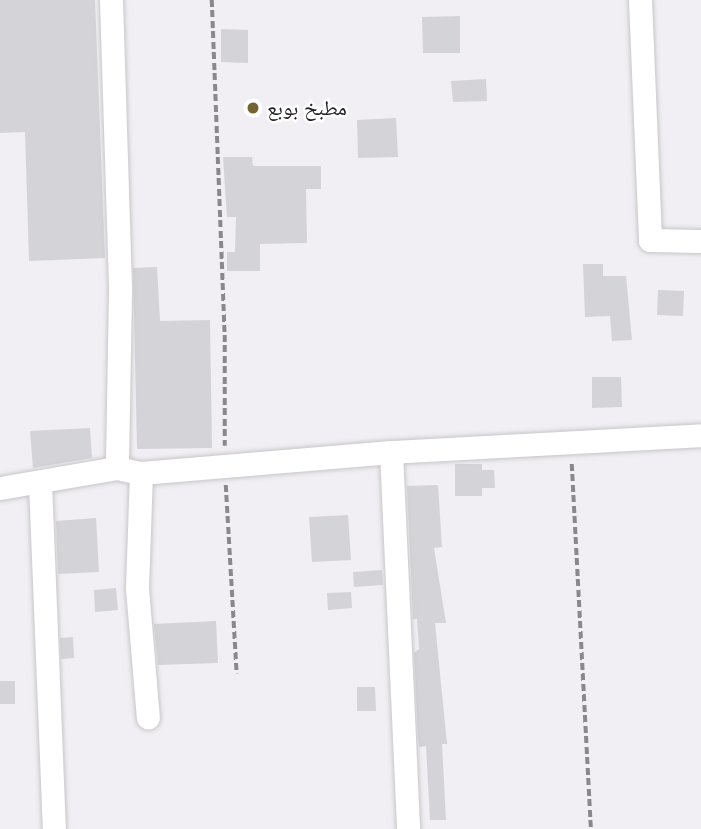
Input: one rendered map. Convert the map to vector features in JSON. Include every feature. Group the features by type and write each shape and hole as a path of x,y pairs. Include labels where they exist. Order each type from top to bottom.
{"street":[{"path":"111,0 120,291 117,468"},
{"path":"640,0 650,240 701,241"},
{"path":"0,488 117,468 141,473 391,452 701,435"},
{"path":"391,452 408,829"},
{"path":"141,473 137,588 148,719"},
{"path":"40,483 54,829"}],"path":[{"path":"212,0 225,335 225,465 237,674"},
{"path":"571,444 591,829"}],"building":[{"path":"0,0 95,0 105,258 29,261 25,132 0,133"},
{"path":"460,16 460,53 423,53 422,17"},
{"path":"221,29 248,30 248,63 221,62"},
{"path":"486,79 487,101 453,102 451,81"},
{"path":"396,118 398,157 358,158 357,120"},
{"path":"223,157 252,157 253,166 321,166 321,189 306,189 307,243 260,244 260,271 227,271 227,252 235,252 236,217 227,217"},
{"path":"583,264 603,264 603,276 626,276 632,340 612,341 610,316 585,317"},
{"path":"157,267 160,321 210,320 212,448 137,449 133,268"},
{"path":"658,290 684,291 683,316 657,315"},
{"path":"592,377 621,377 622,407 592,408"},
{"path":"90,428 92,458 33,468 30,431"},
{"path":"455,464 482,464 482,470 494,470 495,488 482,488 482,496 455,496"},
{"path":"438,485 442,547 434,548 446,623 435,623 447,744 442,744 446,820 430,820 426,746 419,747 418,738 414,653 419,649 417,619 413,619 407,486"},
{"path":"348,515 351,560 312,562 309,517"},
{"path":"96,518 99,572 58,574 56,521"},
{"path":"382,570 383,585 354,587 353,572"},
{"path":"116,588 118,610 95,612 94,590"},
{"path":"351,592 352,608 328,610 327,593"},
{"path":"216,621 218,663 158,665 154,624"},
{"path":"73,637 74,658 61,659 60,638"},
{"path":"0,681 15,681 15,704 0,704"},
{"path":"357,687 375,687 376,711 357,711"}],"place":[{"name":"مطبخ بوبع","path":"253,108"}]}
